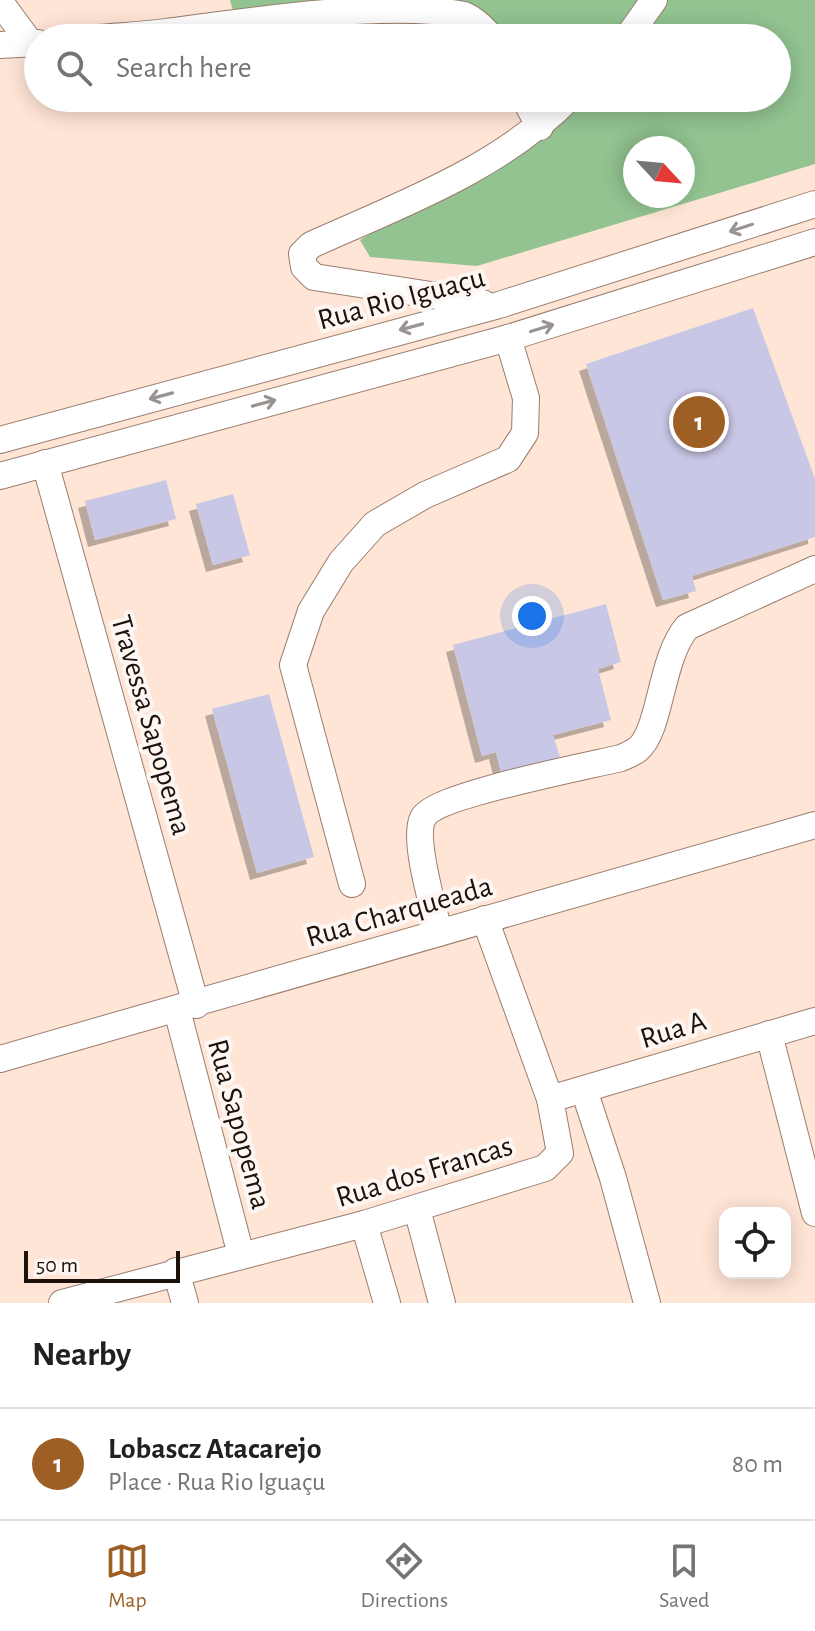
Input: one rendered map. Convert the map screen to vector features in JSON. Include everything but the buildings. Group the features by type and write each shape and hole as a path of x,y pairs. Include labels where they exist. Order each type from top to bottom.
{"street":[{"path":"637,24 654,0"},
{"path":"0,2 24,32"},
{"path":"217,24 304,10 383,5 435,7 467,16 476,24"},
{"path":"0,45 24,44"},
{"path":"532,112 540,127"},
{"path":"499,305 314,277 304,267 302,254 311,245 482,167 540,127 555,112"},
{"name":"Rua Rio Iguaçu","path":"0,440 499,305 815,204"},
{"path":"0,476 508,338 815,242"},
{"path":"352,884 293,665 311,611 341,562 375,524 425,495 508,459 525,433 526,398 508,338"},
{"name":"Travessa Sapopema","path":"45,463 187,1007"},
{"path":"439,933 419,838 423,818 434,807 486,790 621,758 639,748 649,730 674,643 687,627 815,569"},
{"name":"Rua Charqueada","path":"0,1059 815,825"},
{"name":"Rua dos Francas","path":"62,1303 364,1224 545,1168 560,1153 550,1099 485,919"},
{"name":"Rua Sapopema","path":"187,1007 241,1255"},
{"name":"Rua A","path":"550,1099 815,1021"},
{"path":"769,1034 815,1213"},
{"path":"584,1090 613,1178 647,1303"},
{"path":"417,1209 442,1303"},
{"path":"364,1224 387,1303"},
{"path":"176,1271 185,1303"}],"green space":[{"path":"230,0 815,0 815,164 695,200 695,136 623,136 623,208 669,208 477,266 370,257 360,240 482,167 540,128 531,112 791,112 791,24 476,24 467,16 353,24 237,24"}],"place":[{"name":"Lobascz Atacarejo","path":"699,422"}]}
